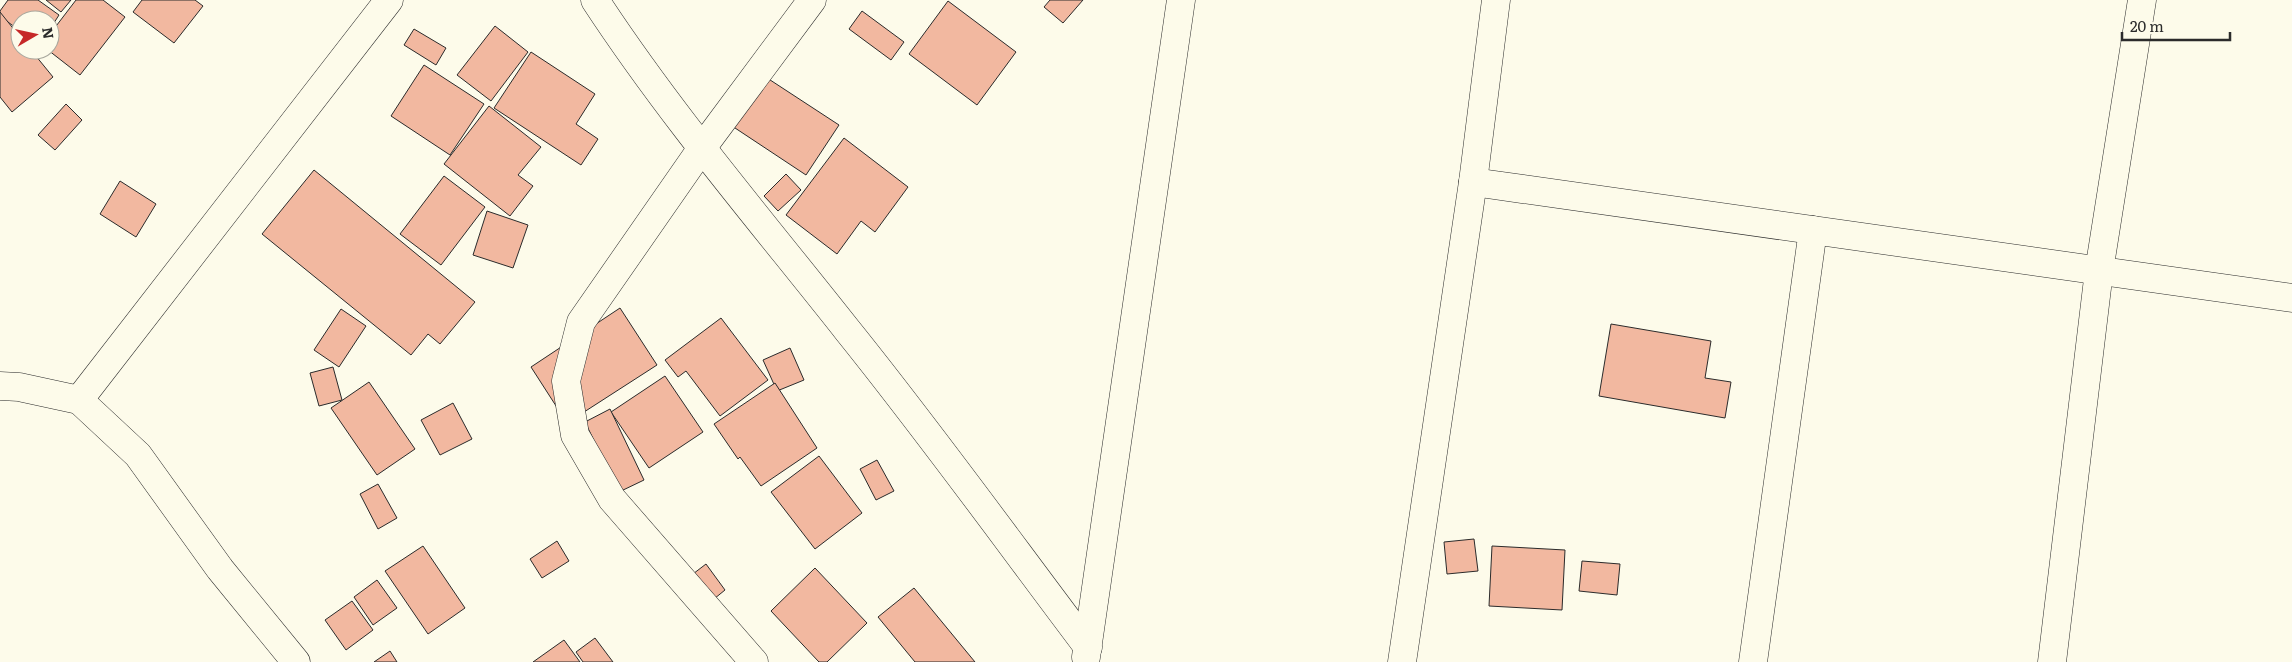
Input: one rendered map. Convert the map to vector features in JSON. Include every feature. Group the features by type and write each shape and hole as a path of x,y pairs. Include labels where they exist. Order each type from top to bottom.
{"street":[{"path":"79,400 389,0"},
{"path":"595,0 702,148 856,341 1087,654"},
{"path":"754,662 612,499 575,435 566,381 582,322 702,148 812,0"},
{"path":"1087,654 1181,0"},
{"path":"1402,662 1473,182 1496,0"},
{"path":"2052,662 2099,271 2142,0"},
{"path":"1473,182 2292,298"},
{"path":"1753,662 1813,230"},
{"path":"0,386 19,387 79,400 138,454 220,569 296,662"}],"building":[{"path":"8,0 38,0 52,10 10,10 10,24 0,16 0,11"},
{"path":"46,0 71,0 61,12"},
{"path":"76,0 103,0 125,17 80,75 60,59 60,21"},
{"path":"142,0 195,0 203,6 174,43 133,12"},
{"path":"1050,0 1083,0 1063,23 1044,7"},
{"path":"948,1 1016,52 977,105 909,54"},
{"path":"862,11 904,42 891,60 849,29"},
{"path":"0,12 10,24 10,60 39,60 53,77 12,112 0,97"},
{"path":"495,26 528,52 491,101 457,75"},
{"path":"414,29 446,48 436,65 404,45"},
{"path":"531,52 595,94 576,124 598,139 581,165 494,108"},
{"path":"424,65 484,104 450,155 391,116"},
{"path":"761,74 839,125 806,175 729,124"},
{"path":"66,104 82,120 55,150 38,135"},
{"path":"489,106 541,147 518,175 533,186 510,216 444,164"},
{"path":"844,138 908,187 875,232 861,221 837,254 786,215"},
{"path":"314,170 475,302 440,344 428,334 411,355 262,234"},
{"path":"786,174 801,190 778,211 764,196"},
{"path":"444,176 485,207 441,265 400,234"},
{"path":"120,181 156,204 136,237 100,214"},
{"path":"487,211 528,225 513,268 473,255"},
{"path":"620,308 657,365 567,423 531,367"},
{"path":"341,309 366,326 339,367 314,350"},
{"path":"721,318 768,380 720,416 686,371 678,377 665,360"},
{"path":"1611,324 1711,341 1705,378 1731,382 1725,418 1599,396"},
{"path":"790,348 804,380 777,391 763,360"},
{"path":"333,367 342,400 319,406 310,373"},
{"path":"665,376 703,432 649,468 611,412"},
{"path":"369,382 415,449 377,475 331,408"},
{"path":"775,383 817,448 761,486 740,457 738,459 714,424"},
{"path":"453,403 472,439 440,455 421,420"},
{"path":"610,409 644,480 619,492 585,422"},
{"path":"819,456 862,513 815,549 771,492"},
{"path":"877,460 894,491 876,500 860,469"},
{"path":"378,484 397,518 378,529 360,494"},
{"path":"1474,539 1478,571 1447,574 1444,542"},
{"path":"557,541 569,561 542,578 530,559"},
{"path":"423,546 465,608 428,634 385,571"},
{"path":"1492,546 1565,550 1562,610 1489,606"},
{"path":"1582,561 1620,564 1617,595 1579,591"},
{"path":"706,564 725,590 709,603 689,577"},
{"path":"815,568 867,623 827,662 819,662 771,611"},
{"path":"377,580 397,608 373,625 354,597"},
{"path":"914,588 975,662 915,662 878,617"},
{"path":"352,601 373,630 346,650 325,620"},
{"path":"595,638 613,662 583,662 576,652"},
{"path":"564,640 580,662 533,662"},
{"path":"390,651 397,662 374,662"}]}
